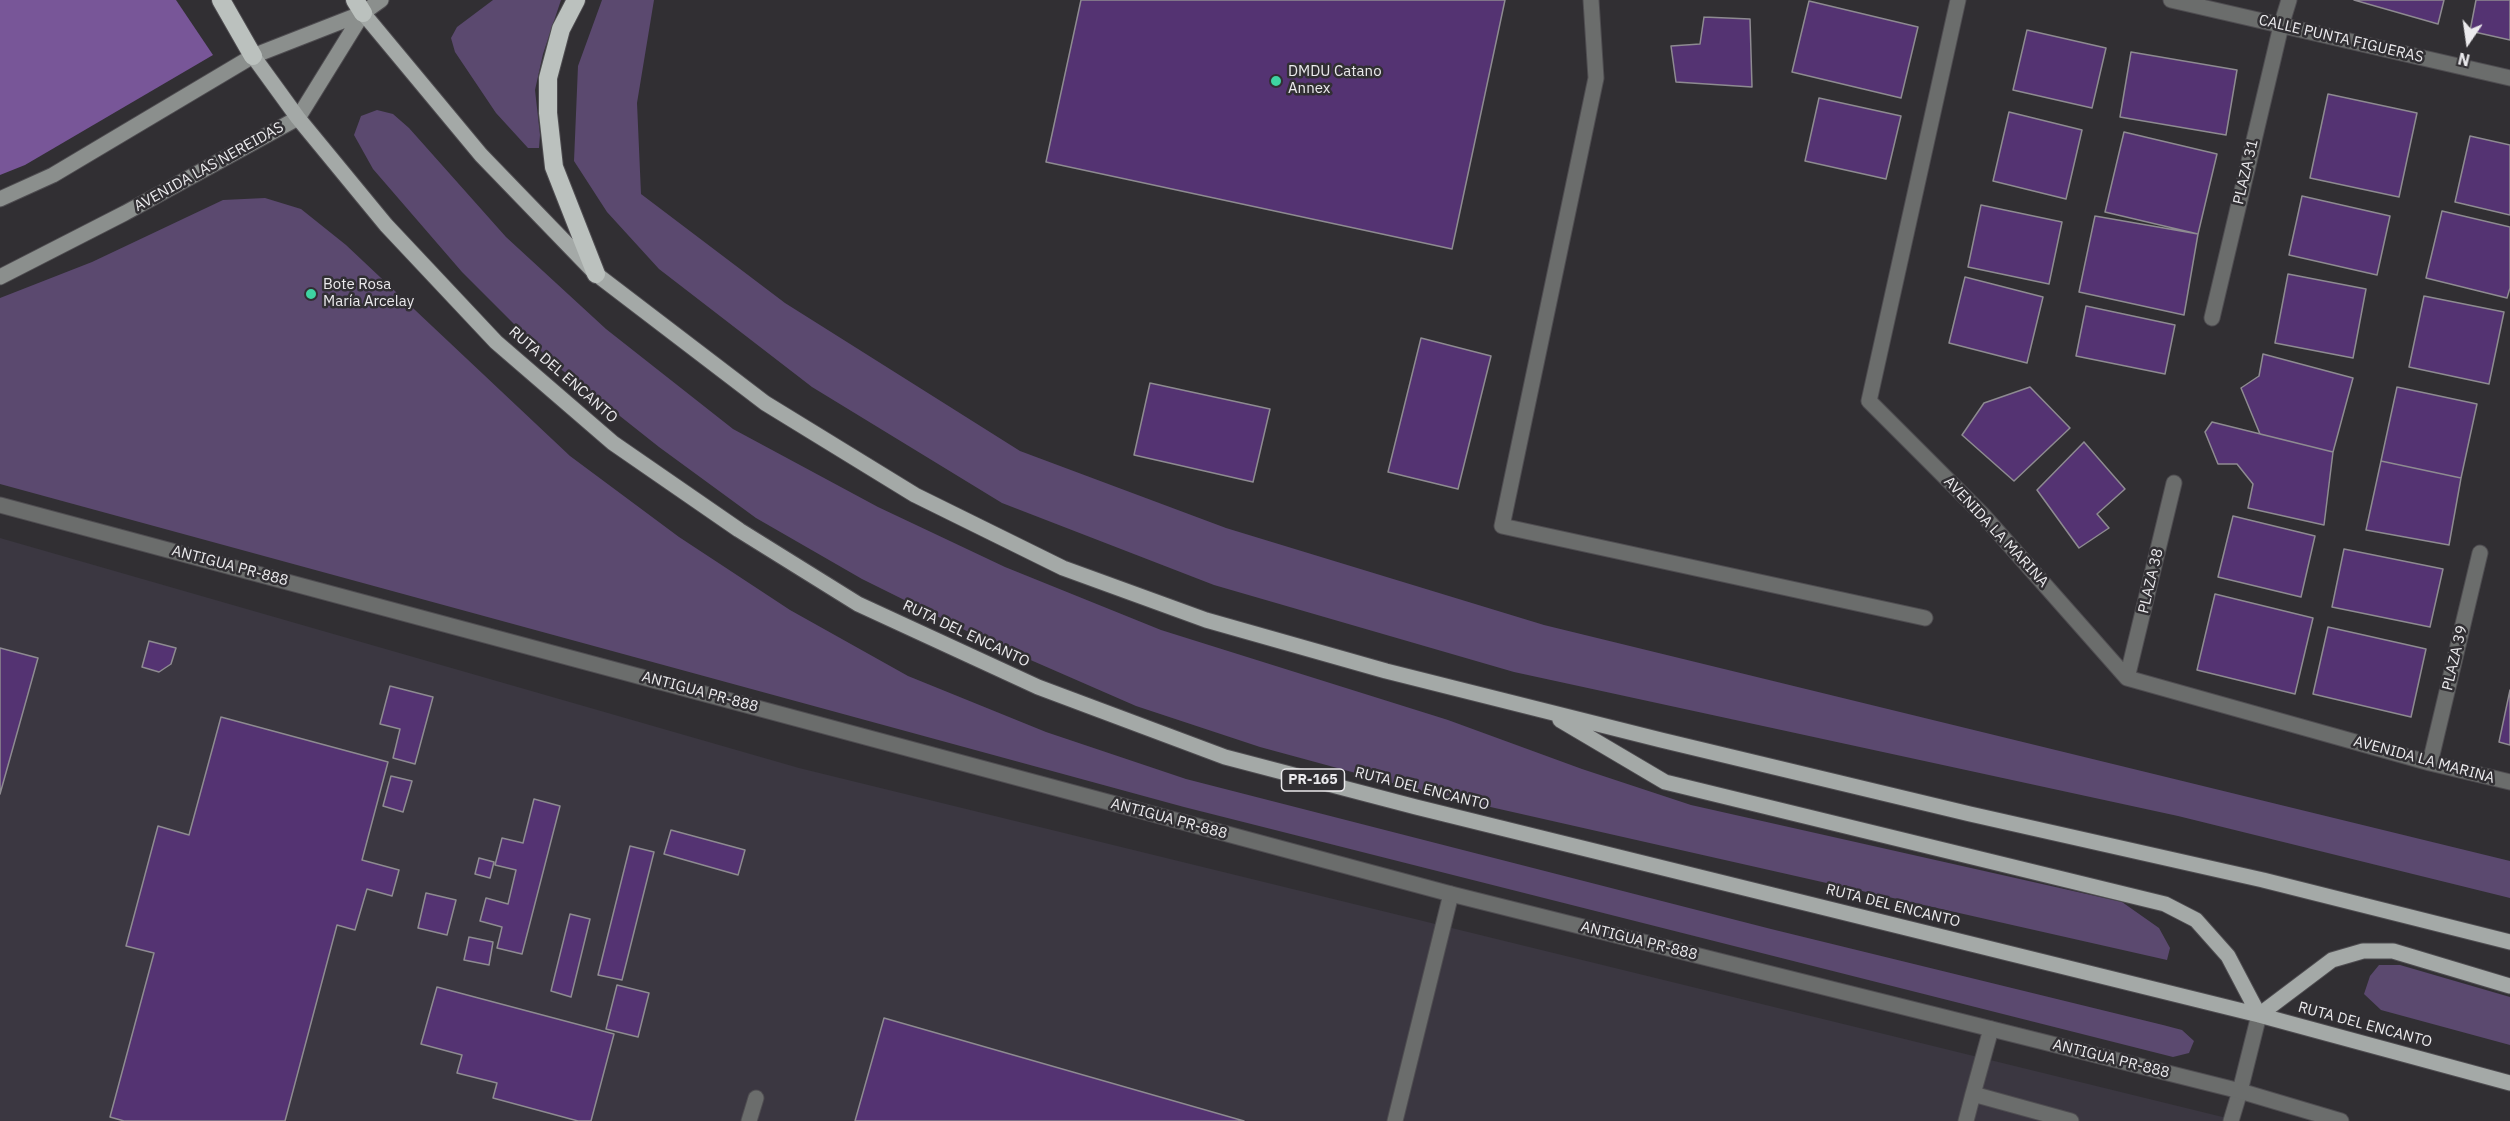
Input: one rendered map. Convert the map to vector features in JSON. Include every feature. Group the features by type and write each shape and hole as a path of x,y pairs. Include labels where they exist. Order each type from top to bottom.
{"highway":[{"name":"PR-165","path":"221,0 253,56"},
{"path":"576,0 561,30 548,78 548,113 554,166 596,274"}],"main road":[{"path":"359,7 481,155 596,274 765,403 915,495 1063,568 1206,620 1386,671 1947,808 2263,880 2510,942"},
{"name":"PR-165","path":"253,56 298,118"},
{"name":"RUTA DEL ENCANTO","path":"298,118 386,225 496,342 614,443 739,530 858,604 1028,682 1225,757 1416,807 2259,1015 2510,1083"},
{"path":"1544,711 1665,782 2165,904 2196,921 2228,956 2259,1015 2332,960 2363,951 2393,951 2510,986"}],"street":[{"path":"0,199 53,175 253,56 359,7 381,0"},
{"path":"1591,0 1596,78 1502,526 1925,618"},
{"name":"AVENIDA LA MARINA","path":"1958,0 1869,401 1983,515 2127,678 2430,763 2510,782"},
{"name":"CALLE PUNTA FIGUERAS","path":"2171,0 2510,78"},
{"name":"PLAZA 31","path":"2212,318 2289,0"},
{"name":"AVENIDA LAS NEREIDAS","path":"0,277 125,213 298,118 359,7"},
{"name":"PLAZA 38","path":"2127,678 2174,483"},
{"name":"ANTIGUA PR-888","path":"0,504 1451,894 2240,1091 2341,1121"},
{"name":"PLAZA 39","path":"2430,763 2480,554"},
{"path":"1395,1121 1451,894"},
{"path":"2231,1121 2259,1015"},
{"path":"1966,1121 1991,1029"},
{"path":"1973,1094 2071,1121"},
{"path":"749,1121 756,1098"}],"shaded area":[{"path":"0,0 176,0 213,55 25,165 0,175"},
{"path":"493,0 561,0 543,54 535,90 540,135 539,148 528,148 496,113 455,52 451,38 457,27"},
{"path":"602,0 654,0 637,103 641,194 785,303 1020,451 1226,528 1544,625 2510,861 2510,898 2178,816 1514,672 1214,585 1002,503 812,387 659,269 607,212 574,161 578,66"},
{"path":"377,110 393,114 409,128 506,237 606,329 733,429 878,507 1005,567 1161,630 1448,720 1582,769 1691,805 2122,902 2159,928 2170,948 2167,960 1433,794 1260,747 1136,706 987,641 862,579 756,518 659,447 553,363 462,272 373,169 354,135 361,116"},
{"path":"265,198 301,209 346,245 570,456 679,537 790,610 908,676 1046,732 1186,779 1771,929 2182,1030 2194,1041 2189,1053 2173,1057 1184,807 0,484 0,298 92,262 223,200"},
{"path":"0,538 799,768 2239,1121 0,1121"},
{"path":"2379,965 2400,965 2510,997 2510,1045 2381,1010 2364,994 2370,976"}],"building":[{"name":"DMDU Catano Annex","path":"1081,0 1505,0 1452,249 1046,162"},
{"path":"2354,0 2444,0 2438,24"},
{"path":"2476,0 2510,0 2510,40 2470,31"},
{"path":"1809,1 1918,27 1901,98 1792,72"},
{"path":"1704,17 1750,19 1752,87 1676,82 1671,46 1700,44"},
{"path":"2027,30 2106,48 2092,108 2013,90"},
{"path":"2131,52 2237,70 2226,135 2120,117"},
{"path":"2328,94 2417,113 2399,197 2310,178"},
{"path":"1819,98 1901,116 1886,179 1805,161"},
{"path":"2009,112 2082,130 2066,199 1993,181"},
{"path":"2124,132 2217,154 2198,234 2105,212"},
{"path":"2470,136 2510,145 2510,215 2455,202"},
{"path":"2302,196 2390,216 2377,275 2289,255"},
{"path":"1981,205 2062,222 2049,284 1968,267"},
{"path":"2442,211 2510,227 2510,288 2507,298 2426,278"},
{"path":"2095,216 2198,234 2184,315 2079,292"},
{"path":"2288,274 2366,289 2353,358 2275,343"},
{"path":"1965,277 2043,297 2027,363 1949,343"},
{"path":"2424,296 2504,312 2489,384 2409,367"},
{"path":"2086,306 2175,325 2165,374 2076,356"},
{"path":"1421,338 1491,356 1458,489 1388,472"},
{"path":"2263,354 2353,378 2333,452 2260,434 2241,388 2259,376"},
{"path":"1150,383 1270,409 1253,482 1134,455"},
{"path":"2030,387 2070,428 2014,481 1962,435 1984,403"},
{"path":"2397,387 2477,404 2461,478 2381,461"},
{"path":"2212,422 2333,452 2324,525 2248,508 2253,484 2237,464 2218,464 2205,432"},
{"path":"2084,442 2125,489 2097,514 2109,528 2079,548 2037,490"},
{"path":"2381,461 2461,478 2449,545 2366,530"},
{"path":"2233,516 2315,536 2301,597 2218,577"},
{"path":"2344,549 2443,569 2430,627 2332,607"},
{"path":"2215,594 2313,618 2295,694 2197,670"},
{"path":"2328,627 2426,649 2411,717 2313,694"},
{"path":"149,641 176,648 171,664 159,672 142,667"},
{"path":"0,648 38,658 0,794"},
{"path":"390,686 433,697 415,764 393,758 400,729 380,724"},
{"path":"2510,690 2510,745 2499,742"},
{"path":"221,717 388,762 362,860 399,870 392,896 367,889 355,930 337,925 285,1121 124,1121 110,1117 154,953 126,946 158,826 189,835"},
{"path":"391,776 412,781 403,812 383,806"},
{"path":"534,799 560,806 522,954 497,948 502,927 480,921 486,898 508,904 516,870 495,865 502,838 523,843"},
{"path":"671,830 745,850 738,875 664,854"},
{"path":"630,846 654,852 622,980 598,975"},
{"path":"479,858 494,862 490,878 475,874"},
{"path":"426,893 456,900 447,935 418,928"},
{"path":"570,914 590,919 571,997 551,991"},
{"path":"469,937 493,942 489,965 464,960"},
{"path":"617,985 649,993 638,1037 606,1029"},
{"path":"437,987 614,1034 591,1121 578,1121 493,1098 497,1083 457,1073 462,1055 421,1044"},
{"path":"884,1018 1244,1121 855,1121"}],"place":[{"name":"DMDU Catano Annex","path":"1276,81"},
{"name":"Bote Rosa María Arcelay","path":"311,294"}]}
